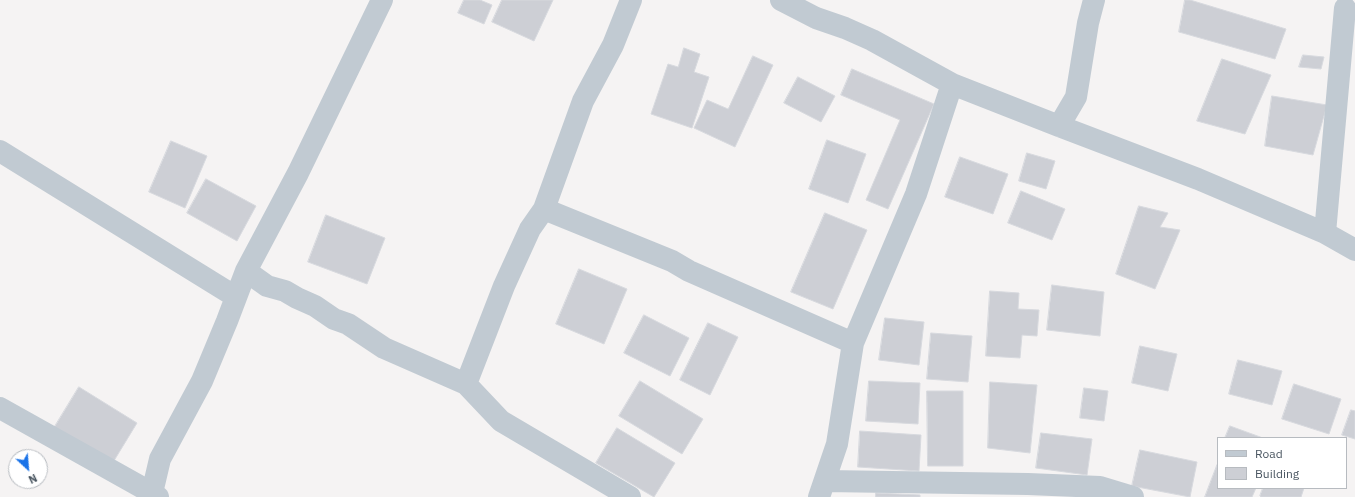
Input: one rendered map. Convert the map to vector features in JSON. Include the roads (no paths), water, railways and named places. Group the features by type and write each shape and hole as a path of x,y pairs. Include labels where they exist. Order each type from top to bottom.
{"street":[{"path":"0,408 155,495 160,459 202,381 246,271 298,172 382,0"},
{"path":"466,384 504,286 530,229 544,209 583,101 613,45 631,0"},
{"path":"781,0 816,9 845,28 872,40 952,84 1198,179 1325,233 1355,250"},
{"path":"1059,126 1076,97 1088,23 1094,0"},
{"path":"1325,233 1345,8"},
{"path":"952,84 916,194 853,343 837,444 822,489 1028,484 1100,487 1133,497"},
{"path":"0,151 236,297"},
{"path":"544,209 672,261 690,271 853,343"},
{"path":"246,271 267,286 285,291 296,298 315,306 334,319 348,324 384,348 466,384 501,421 630,497"}]}
